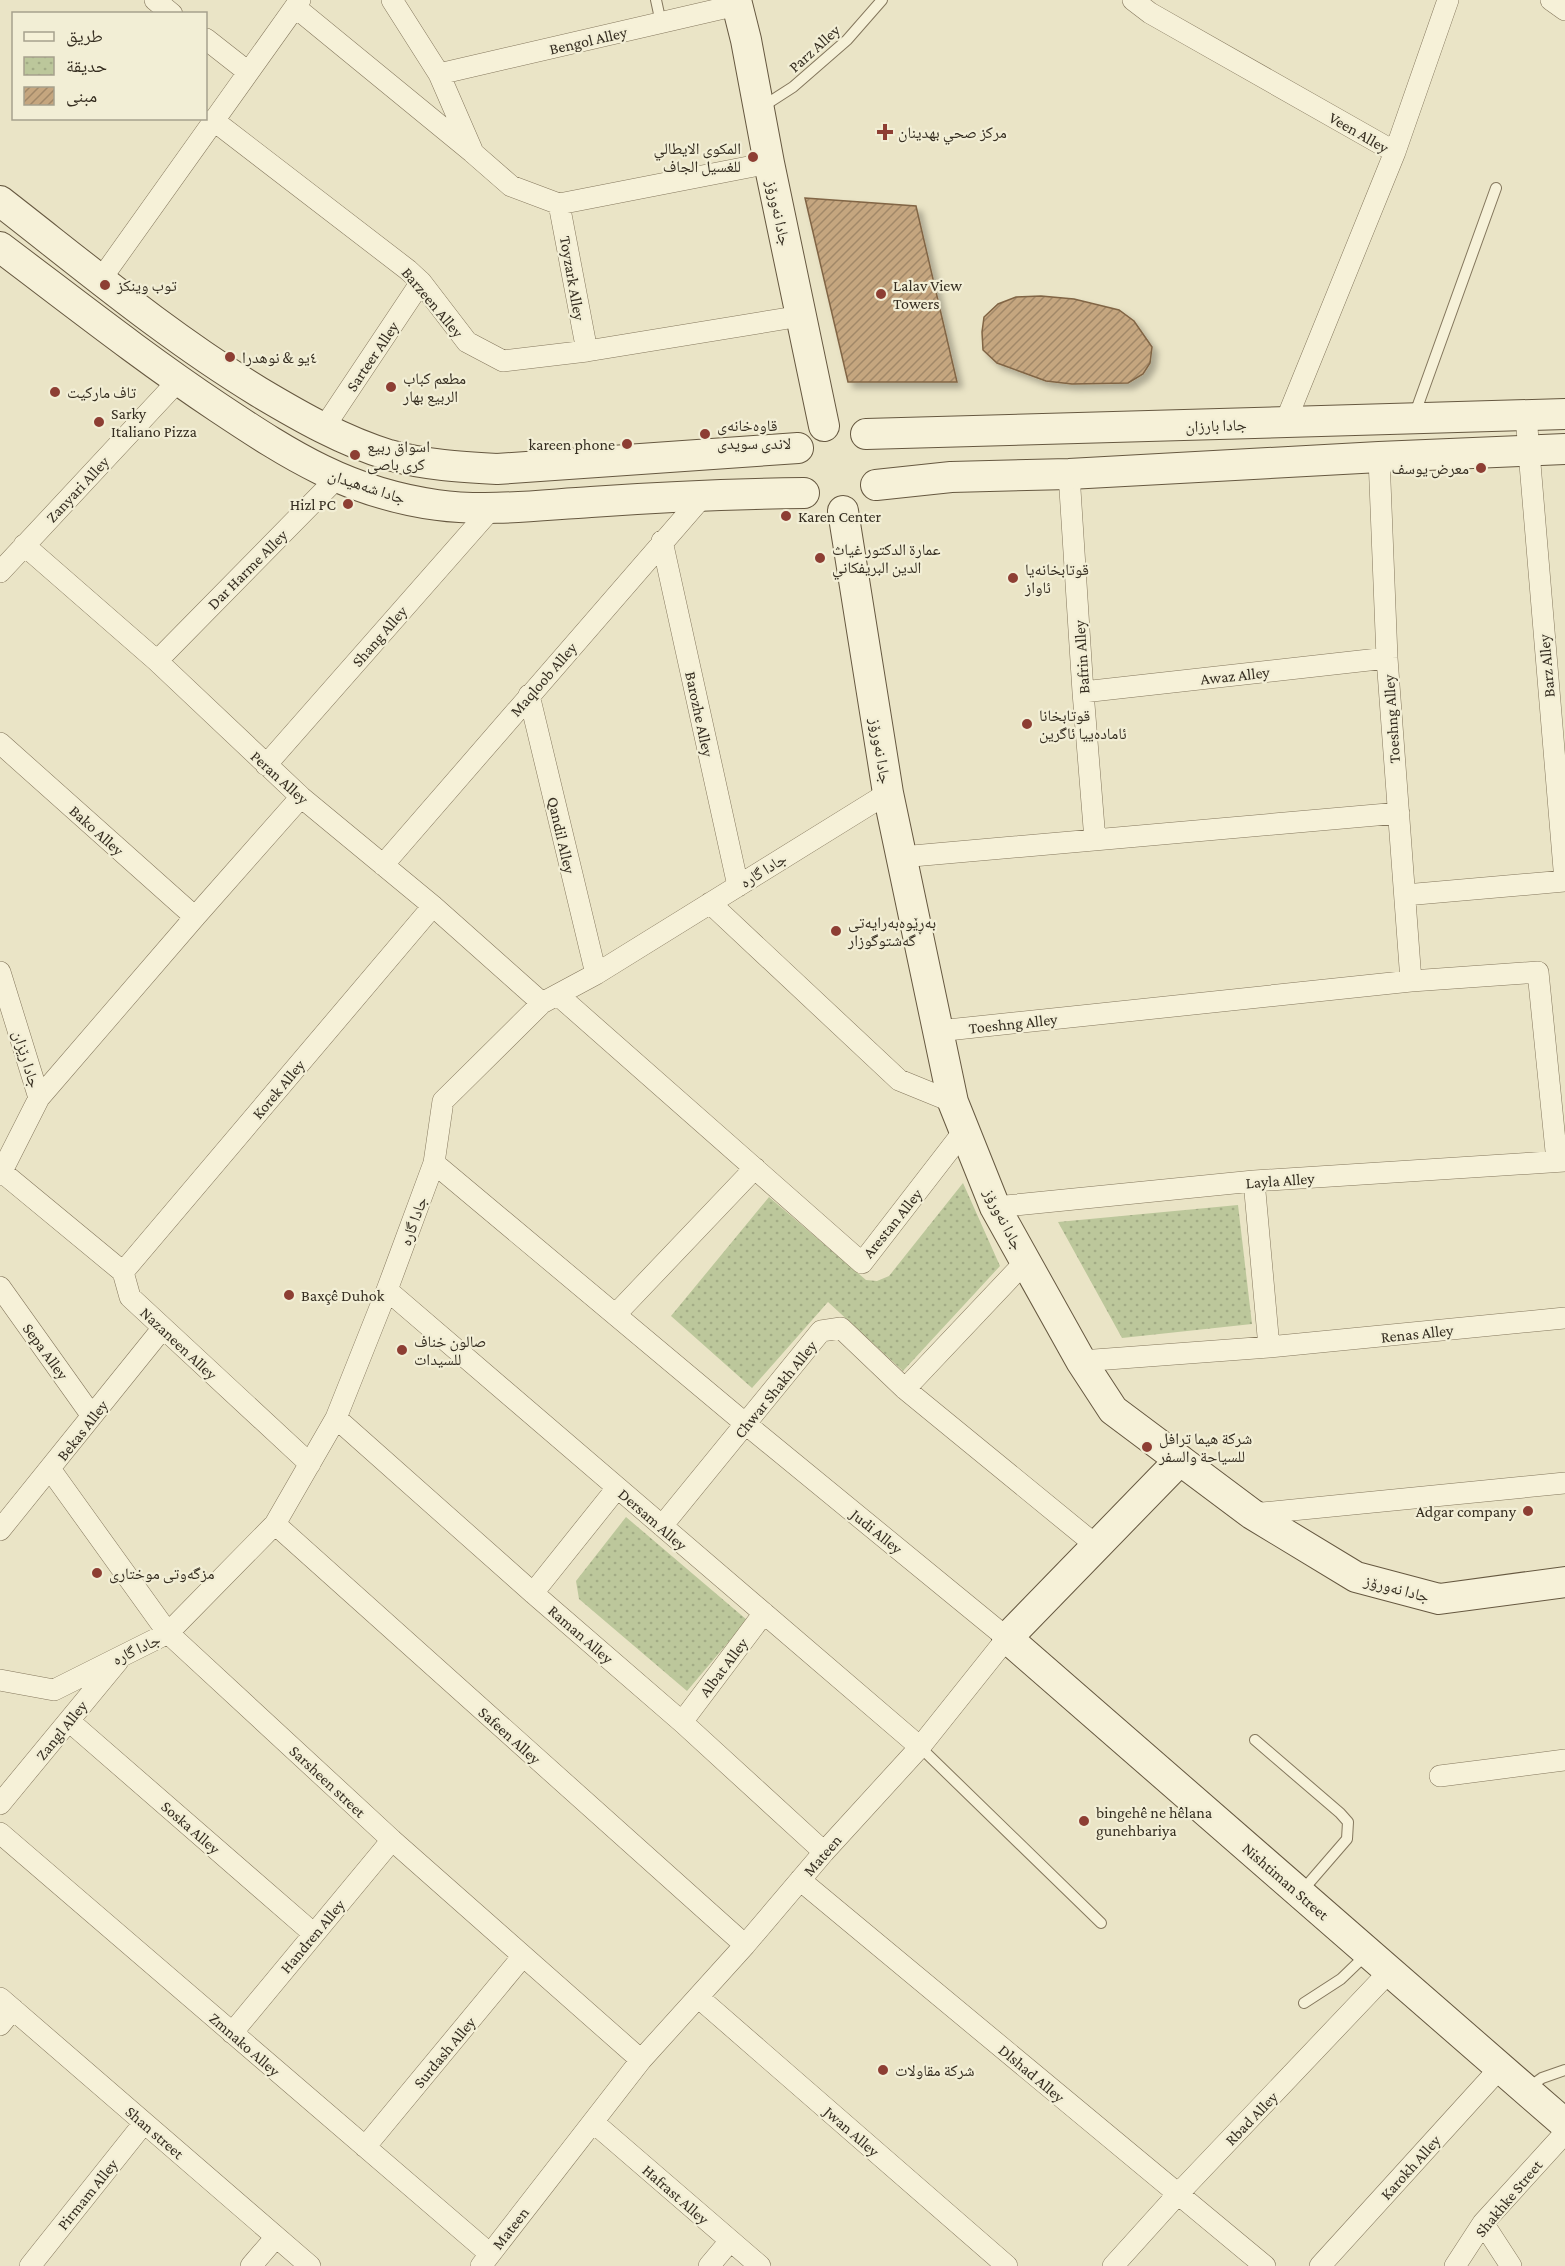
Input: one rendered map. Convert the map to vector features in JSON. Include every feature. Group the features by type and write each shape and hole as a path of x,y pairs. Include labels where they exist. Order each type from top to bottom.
{"main road":[{"name":"جادا نەورۆز","path":"736,3 824,426"},
{"path":"1,205 204,357 267,397 324,429 356,444 391,455 461,468 497,469 798,448"},
{"name":"جادا شەهیدان","path":"0,247 178,381 298,459 337,478 387,495 439,505 492,508 704,495 804,493"},
{"path":"42,278 48,265 54,259 68,253"},
{"name":"جادا بارزان","path":"866,434 1565,414"},
{"path":"835,423 846,424 866,434 879,458 880,471 870,495 843,511 824,507 804,493 795,471 798,448 813,431 835,423"},
{"path":"876,484 951,477 1069,474 1379,456 1565,449"},
{"name":"جادا نەورۆز","path":"843,511 888,793 953,1102 995,1207 1081,1361 1113,1410 1252,1514 1356,1577 1439,1599 1565,1582"},
{"name":"Mateen","path":"1007,1638 1098,1547 1180,1460"},
{"name":"Nishtiman Street","path":"1007,1638 1565,2124"}],"street":[{"path":"155,0 170,12"},
{"path":"392,0 439,74 472,152"},
{"name":"Veen Alley","path":"1133,0 1150,13 1395,152 1286,423"},
{"path":"1395,152 1448,0"},
{"path":"1551,0 1565,10"},
{"name":"Bengol Alley","path":"439,74 661,23 736,3"},
{"path":"101,279 297,4 511,186 559,204 769,163"},
{"path":"207,40 248,72"},
{"name":"Barzeen Alley","path":"213,120 408,270 421,282 466,342 503,361 587,351 801,316"},
{"name":"Toyzark Alley","path":"559,204 587,351"},
{"name":"Sarteer Alley","path":"324,429 421,282"},
{"name":"Zanyari Alley","path":"0,572 178,381"},
{"name":"Barz Alley","path":"1405,895 1565,881 1526,416"},
{"name":"Toeshng Alley","path":"1379,456 1386,658 1411,981"},
{"name":"Bafrin Alley","path":"1069,474 1095,840"},
{"name":"Dar Harme Alley","path":"158,661 337,478"},
{"name":"Maqloob Alley","path":"383,865 704,495"},
{"name":"Shang Alley","path":"266,765 492,508"},
{"name":"Barozhe Alley","path":"662,541 738,886"},
{"name":"Peran Alley","path":"24,545 158,661 302,797 550,999"},
{"name":"Awaz Alley","path":"1083,692 1386,658"},
{"name":"Qandil Alley","path":"529,695 596,974"},
{"name":"Bako Alley","path":"0,743 195,917"},
{"name":"جادا گارە","path":"0,1680 54,1690 168,1633 276,1524 336,1418 387,1290 434,1163 443,1101 550,999 596,974 888,793"},
{"path":"39,1098 302,797"},
{"path":"901,857 1398,813"},
{"path":"710,903 899,1080 953,1102"},
{"name":"Korek Alley","path":"123,1272 433,906"},
{"name":"جادا رێزان","path":"0,972 39,1098 1,1173"},
{"name":"Toeshng Alley","path":"938,1031 1411,981 1538,972 1561,1161"},
{"name":"Arestan Alley","path":"550,999 755,1168 862,1263 964,1131"},
{"name":"Layla Alley","path":"995,1207 1254,1181 1561,1161"},
{"name":"Judi Alley","path":"434,1163 747,1425 1007,1638"},
{"path":"616,1314 755,1168"},
{"path":"1,1173 123,1272"},
{"path":"1254,1181 1269,1347"},
{"path":"1026,1261 904,1389 1098,1547"},
{"name":"Nazaneen Alley","path":"123,1272 130,1297 310,1464"},
{"name":"Sepa Alley","path":"0,1287 92,1416"},
{"name":"Dersam Alley","path":"387,1290 920,1747"},
{"name":"Renas Alley","path":"1081,1361 1269,1347 1565,1318"},
{"name":"Chwar Shakh Alley","path":"662,1526 821,1332 841,1328 904,1389"},
{"name":"Bekas Alley","path":"0,1530 162,1329"},
{"name":"Raman Alley","path":"336,1418 682,1722 824,1852"},
{"name":"Sarsheen street","path":"50,1469 168,1633 392,1840 641,2060"},
{"path":"1252,1514 1565,1483"},
{"path":"533,1593 617,1488"},
{"name":"Safeen Alley","path":"276,1524 745,1945"},
{"name":"Albat Alley","path":"682,1722 764,1613"},
{"name":"Mateen","path":"485,2260 641,2060 920,1747 1007,1638"},
{"name":"Zangl Alley","path":"0,1804 122,1656"},
{"name":"Soska Alley","path":"69,1721 314,1934"},
{"path":"1440,1776 1565,1760"},
{"name":"Zmnako Alley","path":"0,1833 365,2147 485,2260"},
{"name":"Handren Alley","path":"232,2033 392,1840"},
{"name":"Dlshad Alley","path":"800,1880 1265,2266"},
{"name":"Surdash Alley","path":"365,2147 523,1956"},
{"name":"Rbad Alley","path":"1113,2266 1379,1962"},
{"name":"Jwan Alley","path":"698,1997 1007,2266"},
{"name":"Shan street","path":"4,2011 144,2123 310,2266"},
{"name":"Karokh Alley","path":"1320,2266 1500,2068"},
{"name":"Hafrast Alley","path":"593,2122 760,2266"},
{"name":"Pirmam Alley","path":"30,2266 144,2123"},
{"name":"Shakhke Street","path":"1455,2266 1484,2223 1565,2133"},
{"path":"1484,2223 1511,2266"},
{"path":"251,2266 276,2237"},
{"path":"709,2266 730,2241"}],"lane":[{"path":"656,0 661,23"},
{"name":"Parz Alley","path":"759,110 793,87 847,40 882,0"},
{"path":"1413,418 1496,188"},
{"path":"1255,1740 1348,1822 1347,1839 1300,1894"},
{"path":"920,1747 1101,1923"},
{"path":"1304,2003 1341,1979 1379,1962"},
{"path":"1526,2090 1542,2078 1565,2070"}],"green space":[{"path":"963,1183 1000,1266 903,1371 828,1302 752,1388 671,1316 769,1197 866,1280 877,1281 889,1276"},
{"path":"1238,1205 1252,1324 1122,1338 1058,1222"},
{"path":"626,1517 747,1620 687,1691 579,1599 576,1581"}],"building":[{"name":"Lalav View Towers","path":"805,198 916,206 957,382 848,382"},
{"name":"Lalav View Towers","path":"1041,296 1074,299 1119,310 1134,321 1152,347 1150,363 1143,374 1128,383 1072,384 1046,381 997,363 983,350 984,317 998,304 1016,297"}],"place":[{"name":"مركز صحي بهدينان","path":"885,132"},
{"name":"المكوى الايطالي للغسيل الجاف","path":"753,157"},
{"name":"توب وينكز","path":"105,285"},
{"name":"Lalav View Towers","path":"881,294"},
{"name":"٤يو & نوهدرا","path":"230,357"},
{"name":"مطعم كباب الربيع بهار","path":"391,387"},
{"name":"تاف ماركيت","path":"55,392"},
{"name":"Sarky Italiano Pizza","path":"99,422"},
{"name":"قاوەخانەی لاندی سویدی","path":"705,434"},
{"name":"kareen phone","path":"627,444"},
{"name":"اسواق ربيع كرى باصى","path":"355,455"},
{"name":"معرض يوسف","path":"1481,468"},
{"name":"Hizl PC","path":"348,504"},
{"name":"Karen Center","path":"786,516"},
{"name":"عمارة الدكتور غياث الدين البريفكاني","path":"820,558"},
{"name":"قوتابخانەیا ئاواز","path":"1013,578"},
{"name":"قوتابخانا ئامادەییا ئاگرین","path":"1027,724"},
{"name":"بەڕێوەبەرایەتی گەشتوگوزار","path":"836,931"},
{"name":"Baxçê Duhok","path":"289,1295"},
{"name":"صالون خناف للسيدات","path":"402,1350"},
{"name":"شركة هيما ترافل للسياحة والسفر","path":"1147,1447"},
{"name":"Adgar company","path":"1528,1511"},
{"name":"مزگەوتی موختاری","path":"97,1573"},
{"name":"bingehê ne hêlana gunehbariya","path":"1084,1821"},
{"name":"شركة مقاولات","path":"883,2070"}]}
